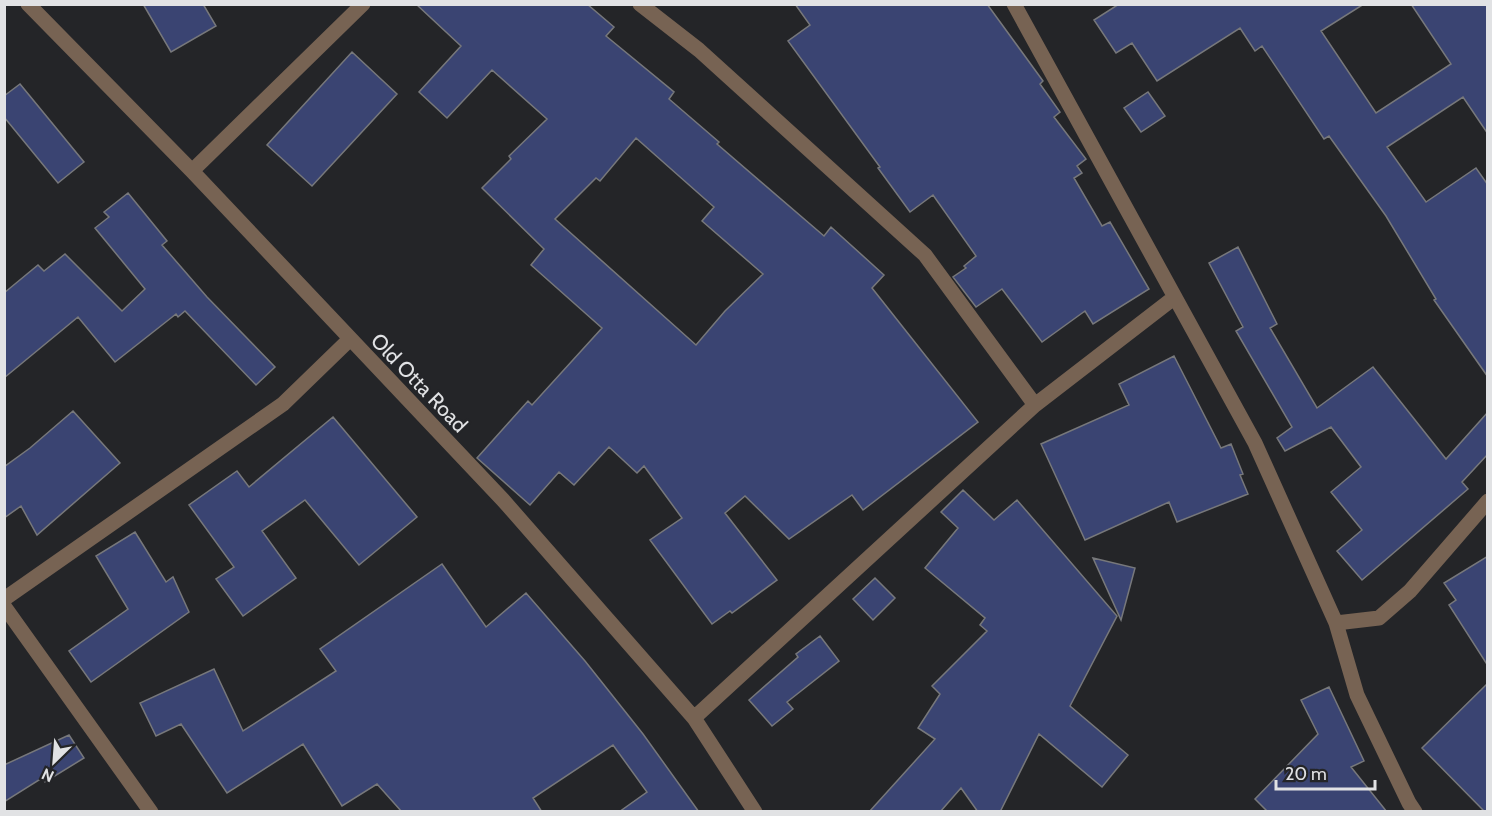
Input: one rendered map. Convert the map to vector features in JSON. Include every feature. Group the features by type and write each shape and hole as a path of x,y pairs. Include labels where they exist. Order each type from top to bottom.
{"street":[{"name":"Old Otta Road","path":"28,4 192,171 502,500 694,718 755,812"},
{"path":"192,171 363,4"},
{"path":"639,4 699,50 924,255 1035,405"},
{"path":"1014,4 1255,443 1336,623 1357,695 1415,812"},
{"path":"694,718 1035,405 1175,297"},
{"path":"4,599 283,404 349,340"},
{"path":"1336,623 1379,618 1410,591 1488,501"},
{"path":"4,606 152,812"}],"building":[{"path":"143,4 203,4 216,26 171,52"},
{"path":"416,4 587,4 614,27 606,36 674,92 669,99 719,142 717,144 824,236 831,227 884,275 872,288 978,422 863,510 852,495 789,539 745,496 725,513 777,580 732,613 730,611 712,624 650,540 682,518 644,466 637,473 609,447 574,485 559,472 530,505 477,458 528,401 532,405 602,328 531,265 544,249 482,188 511,159 509,156 547,119 492,70 447,118 419,92 461,46","holes":["636,138 714,207 702,221 763,274 725,311 696,345 555,219 596,178 600,181"]},
{"path":"795,4 987,4 1043,81 1040,84 1060,112 1054,117 1086,159 1077,166 1082,173 1074,178 1102,226 1110,222 1149,289 1093,324 1085,311 1042,342 1002,289 976,307 953,277 966,268 964,266 976,256 933,195 910,212 878,168 880,167 788,41 810,25"},
{"path":"1119,4 1364,4 1321,31 1376,113 1451,64 1411,4 1488,4 1488,134 1463,97 1387,147 1426,202 1476,168 1488,185 1488,377 1434,300 1436,299 1386,216 1329,136 1324,139 1262,46 1255,51 1240,28 1157,81 1132,43 1116,53 1094,20"},
{"path":"352,52 397,94 312,186 267,145"},
{"path":"20,84 84,162 58,183 4,117 4,96"},
{"path":"1148,92 1165,116 1141,132 1124,108"},
{"path":"128,193 167,241 162,245 207,297 275,367 256,385 185,311 178,317 176,314 115,362 78,317 4,378 4,293 38,265 44,271 65,254 122,311 145,289 95,228 109,217 104,212"},
{"path":"1238,247 1277,324 1270,328 1317,408 1373,367 1446,459 1488,412 1488,454 1462,482 1468,489 1362,580 1337,551 1362,530 1331,492 1361,467 1331,427 1285,451 1277,438 1292,427 1236,331 1243,327 1209,263"},
{"path":"1174,356 1221,448 1231,444 1248,494 1177,522 1169,502 1085,540 1041,444 1129,405 1119,384"},
{"path":"73,411 120,463 37,535 21,506 4,518 4,467"},
{"path":"333,417 417,517 359,565 305,500 262,531 296,578 243,616 216,579 234,567 189,505 237,471 249,487"},
{"path":"963,490 994,520 1017,500 1117,616 1070,706 1128,755 1102,787 1039,734 1000,812 978,812 961,788 940,812 869,812 935,739 918,728 940,694 932,686 987,631 980,625 985,618 925,568 958,528 941,512"},
{"path":"135,532 166,582 173,577 189,612 91,682 69,651 128,609 96,556"},
{"path":"1488,556 1488,666 1449,605 1456,600 1444,583"},
{"path":"1093,558 1135,568 1121,620"},
{"path":"442,564 486,627 526,593 585,661 643,734 699,812 619,812 647,792 613,745 533,798 542,812 402,812 377,784 342,806 303,744 227,793 181,724 156,736 140,703 214,669 243,731 336,671 320,649"},
{"path":"875,578 895,598 873,620 853,599"},
{"path":"820,636 839,661 787,702 793,709 772,726 749,700 798,657 796,654"},
{"path":"1488,683 1488,812 1485,812 1422,748"},
{"path":"1329,687 1364,761 1351,767 1387,812 1268,812 1255,799 1318,734 1301,700"},
{"path":"69,735 84,758 45,782 42,778 4,802 4,765"}]}
